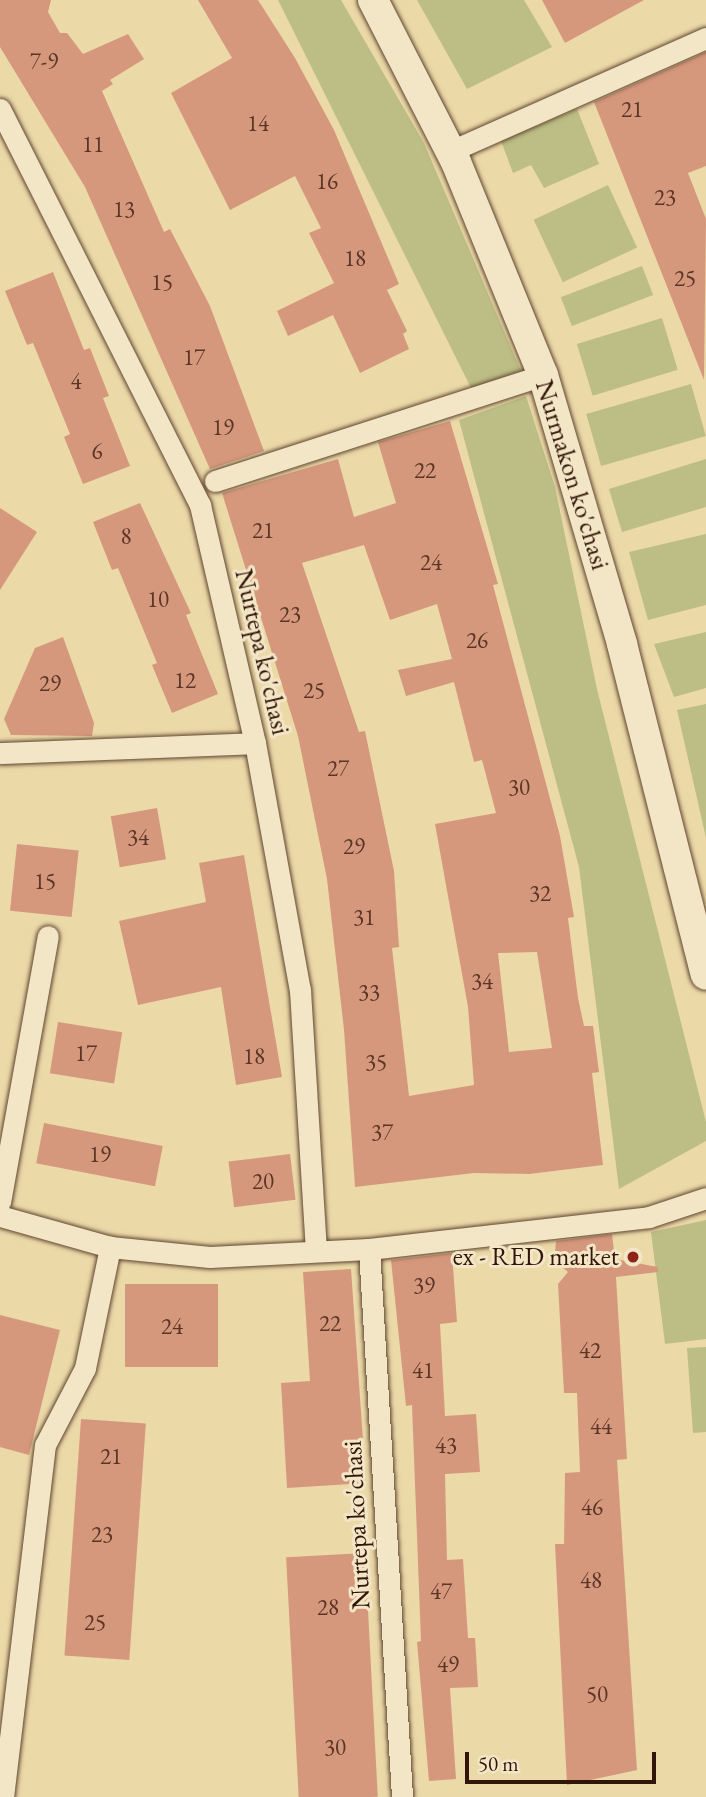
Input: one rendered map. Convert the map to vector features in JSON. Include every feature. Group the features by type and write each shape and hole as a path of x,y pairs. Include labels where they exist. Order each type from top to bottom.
{"street":[{"name":"Nurmakon ko'chasi","path":"373,0 451,150 543,375 622,644 706,975"},
{"path":"451,150 706,38"},
{"name":"Nurtepa ko'chasi","path":"0,109 200,505 255,743 300,990 316,1251"},
{"path":"215,481 543,375"},
{"path":"0,753 255,743"},
{"path":"0,1202 48,936"},
{"path":"0,1216 110,1247 210,1257 369,1249 649,1217 706,1198"},
{"path":"2,1797 45,1445 85,1368 110,1247"},
{"name":"Nurtepa ko'chasi","path":"369,1249 402,1797"}],"green space":[{"path":"278,0 341,0 424,143 521,371 471,388"},
{"path":"417,0 524,0 552,47 467,89"},
{"path":"577,109 599,164 544,188 531,165 513,173 501,141"},
{"path":"608,185 637,248 563,282 534,220"},
{"path":"642,266 653,295 572,326 561,297"},
{"path":"662,318 678,370 593,396 577,344"},
{"path":"691,384 706,436 601,466 586,414"},
{"path":"526,396 555,487 597,689 706,1122 706,1141 619,1189 579,867 459,420"},
{"path":"706,459 706,507 622,532 609,489"},
{"path":"706,534 706,605 648,620 629,552"},
{"path":"706,632 706,688 674,697 654,644"},
{"path":"706,704 706,838 677,710"},
{"path":"706,1220 706,1339 665,1344 651,1232"},
{"path":"706,1347 706,1432 693,1433 687,1348"}],"building":[{"path":"0,0 51,0 48,12 60,33 67,33 83,54 128,34 144,59 110,80 113,84 102,91 164,232 170,229 210,306 264,451 210,469 85,187 0,47"},
{"path":"198,0 258,0 295,58 334,130 399,284 387,290 407,331 403,334 409,349 360,373 333,315 288,336 277,311 334,283 309,233 321,228 295,176 230,210 171,93 232,58"},
{"path":"542,0 644,0 565,43"},
{"path":"706,52 706,166 688,173 706,219 704,380 594,102"},
{"path":"53,272 84,350 90,348 109,396 103,398 130,466 83,484 64,437 70,434 33,343 27,345 5,291"},
{"path":"450,421 498,584 493,585 560,836 574,917 568,918 578,998 584,1026 593,1026 599,1072 592,1073 603,1165 529,1174 474,1173 355,1187 344,1030 327,879 298,736 222,493 338,459 354,517 396,503 378,442","holes":["364,545 390,620 437,604 452,659 398,670 406,696 454,682 474,762 482,760 496,813 435,824 468,1007 474,1085 409,1096 392,948 399,947 394,871 365,731 359,732 302,563","537,952 552,1048 509,1052 498,953"]},
{"path":"140,503 191,613 186,615 218,694 172,713 152,665 157,663 118,568 112,570 93,522"},
{"path":"0,508 37,532 0,590"},
{"path":"63,637 94,723 92,736 11,735 4,719 35,648"},
{"path":"157,808 166,859 120,867 111,816"},
{"path":"17,844 79,850 72,917 10,911"},
{"path":"244,855 282,1077 236,1085 221,987 138,1005 119,921 206,902 199,863"},
{"path":"58,1022 122,1032 114,1084 50,1073"},
{"path":"44,1123 163,1146 155,1186 36,1163"},
{"path":"290,1154 296,1200 234,1207 228,1162"},
{"path":"612,1234 615,1259 658,1267 658,1272 616,1277 627,1459 617,1460 637,1770 567,1785 555,1544 564,1544 565,1473 580,1472 577,1393 564,1393 558,1284 568,1272 556,1262 555,1253 556,1241"},
{"path":"452,1253 457,1322 440,1324 445,1416 476,1414 480,1472 445,1474 447,1560 463,1559 468,1638 475,1638 478,1687 450,1688 456,1779 429,1781 417,1642 421,1641 412,1405 406,1406 391,1260"},
{"path":"351,1269 366,1483 287,1488 281,1383 310,1381 303,1272"},
{"path":"125,1284 218,1284 218,1367 125,1367"},
{"path":"0,1315 60,1330 29,1455 0,1447"},
{"path":"81,1419 146,1424 129,1660 64,1655"},
{"path":"365,1553 378,1797 299,1797 286,1557"}],"place":[{"name":"ex - RED market","path":"633,1257"}]}
